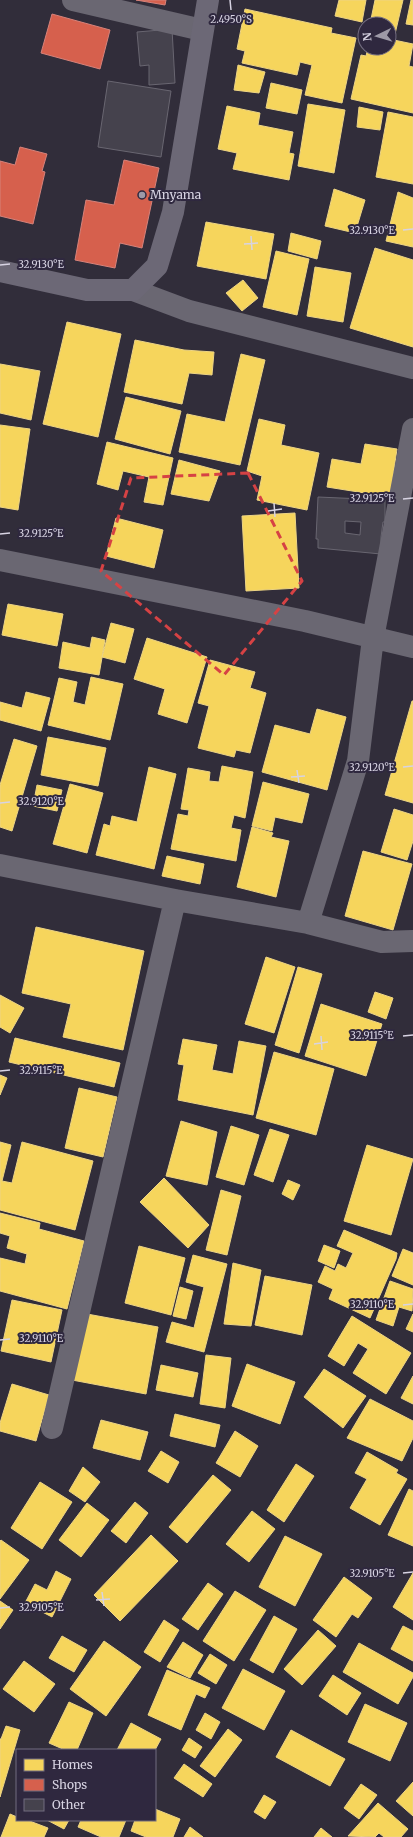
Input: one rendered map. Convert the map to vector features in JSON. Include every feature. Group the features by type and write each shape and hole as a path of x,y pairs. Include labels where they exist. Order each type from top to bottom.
{"main road":[{"path":"0,271 87,290 133,290 157,266 173,212 208,0"}],"street":[{"path":"73,0 202,30"},
{"path":"133,290 189,311 413,368"},
{"path":"308,923 358,761 372,638 413,429"},
{"path":"0,560 305,621 413,647"},
{"path":"0,865 175,900 308,923 382,942 413,941"},
{"path":"52,1428 175,900"}],"highlighted area":[{"path":"248,473 302,581 224,675 101,571 131,478"}],"building: Homes":[{"path":"339,0 366,0 363,16 357,16 357,21 335,16"},
{"path":"375,0 403,0 397,26 397,16 372,16"},
{"path":"411,0 413,0 413,25 406,24"},
{"path":"245,9 332,28 331,33 356,38 342,103 305,95 312,65 300,62 297,75 242,63 245,51 237,49"},
{"path":"397,41 413,44 409,66 413,67 413,113 351,99 361,56 397,56"},
{"path":"238,65 265,72 259,93 234,90"},
{"path":"271,83 302,90 297,114 266,108"},
{"path":"308,104 345,110 334,173 298,166"},
{"path":"227,106 260,113 258,125 293,132 289,153 294,154 289,180 233,169 237,153 218,149"},
{"path":"359,107 383,112 380,130 357,127"},
{"path":"388,112 413,117 413,184 376,177"},
{"path":"334,189 365,200 355,233 325,226"},
{"path":"398,192 413,198 413,247 386,241"},
{"path":"206,222 274,234 266,279 197,266"},
{"path":"291,233 321,241 317,259 288,251"},
{"path":"375,248 413,260 413,347 350,328"},
{"path":"276,251 309,259 297,315 263,307"},
{"path":"315,267 351,273 343,322 307,316"},
{"path":"243,280 258,298 242,311 226,293"},
{"path":"67,322 121,334 98,437 43,424"},
{"path":"135,340 184,350 214,352 212,375 189,373 182,404 124,392"},
{"path":"241,354 265,360 240,465 179,452 187,414 225,422"},
{"path":"0,364 40,371 31,420 0,413"},
{"path":"126,397 181,411 170,454 115,439"},
{"path":"259,419 285,425 281,445 319,453 307,510 257,500 262,476 247,471"},
{"path":"0,425 30,429 18,510 0,507"},
{"path":"107,442 173,458 163,505 144,502 149,477 123,471 118,490 97,484"},
{"path":"365,444 397,449 390,497 327,487 332,459 361,464"},
{"path":"179,460 220,471 209,501 171,494"},
{"path":"295,513 299,588 246,591 242,516"},
{"path":"116,518 163,530 154,568 106,556"},
{"path":"8,604 63,614 57,646 2,635"},
{"path":"111,623 134,629 125,663 102,657"},
{"path":"92,637 105,640 99,675 59,668 63,642 90,648"},
{"path":"147,638 207,657 187,723 158,714 165,689 134,679"},
{"path":"210,660 255,672 250,688 266,693 250,753 236,750 234,757 198,748 209,706 198,703"},
{"path":"91,677 123,684 110,740 48,725 59,678 77,682 73,702 85,705"},
{"path":"26,692 50,698 41,731 0,720 0,702 22,708"},
{"path":"413,701 413,803 385,795"},
{"path":"317,709 346,717 327,790 262,772 275,725 310,734"},
{"path":"48,737 106,748 98,786 41,775"},
{"path":"14,739 37,746 12,831 0,827 0,785"},
{"path":"222,766 253,772 245,818 234,815 231,828 241,830 236,861 171,849 178,814 188,816 189,810 181,809 188,768 210,772 209,781 219,782"},
{"path":"149,767 176,774 154,869 96,855 104,824 110,826 112,816 137,822"},
{"path":"263,782 309,794 302,823 275,817 272,831 252,826"},
{"path":"70,784 103,793 87,853 53,844"},
{"path":"37,785 62,790 57,811 33,806"},
{"path":"394,809 413,815 413,841 407,860 381,852"},
{"path":"252,827 273,833 271,837 289,841 276,897 237,887"},
{"path":"363,851 412,864 393,930 345,916"},
{"path":"167,856 204,864 200,884 162,876"},
{"path":"36,927 144,951 123,1050 63,1037 71,1004 22,993"},
{"path":"266,957 295,967 274,1033 245,1024"},
{"path":"298,967 322,974 299,1053 275,1045"},
{"path":"375,992 393,998 386,1019 368,1012"},
{"path":"0,995 24,1008 10,1033 0,1027"},
{"path":"321,1004 382,1024 366,1076 305,1056"},
{"path":"15,1038 120,1063 114,1087 9,1062"},
{"path":"183,1039 217,1045 212,1070 233,1074 239,1041 266,1046 253,1115 178,1100 184,1065 178,1064"},
{"path":"274,1052 334,1069 316,1135 256,1118"},
{"path":"0,1075 7,1078 0,1095"},
{"path":"79,1088 117,1097 103,1157 65,1148"},
{"path":"181,1121 217,1132 207,1185 166,1176"},
{"path":"231,1126 259,1135 244,1185 216,1177"},
{"path":"270,1129 289,1135 273,1182 254,1175"},
{"path":"0,1142 11,1145 2,1181 12,1183 22,1142 93,1161 75,1230 0,1210"},
{"path":"367,1145 413,1159 391,1235 344,1221"},
{"path":"164,1178 209,1225 188,1248 140,1202"},
{"path":"288,1180 300,1185 293,1200 282,1194"},
{"path":"221,1190 241,1196 227,1255 206,1250"},
{"path":"0,1213 40,1223 39,1229 84,1241 67,1309 0,1291 0,1258 25,1264 27,1254 7,1248 10,1236 0,1233"},
{"path":"344,1230 397,1253 396,1259 370,1318 329,1299 333,1289 318,1282 325,1266 335,1271 338,1264 346,1268 353,1253 337,1246"},
{"path":"324,1245 340,1251 334,1268 318,1261"},
{"path":"139,1246 185,1258 171,1315 125,1303"},
{"path":"403,1249 413,1253 413,1285 392,1276"},
{"path":"193,1255 227,1264 204,1352 166,1342 172,1322 194,1328 204,1287 186,1282"},
{"path":"233,1263 261,1270 251,1326 224,1324"},
{"path":"265,1276 312,1285 302,1335 255,1325"},
{"path":"390,1281 413,1289 412,1311 399,1307 393,1326 376,1320"},
{"path":"180,1287 193,1291 186,1319 173,1316"},
{"path":"12,1300 62,1310 51,1362 1,1351"},
{"path":"87,1314 158,1327 146,1394 72,1380"},
{"path":"413,1314 413,1332 406,1329"},
{"path":"352,1316 411,1353 386,1394 353,1373 368,1349 358,1343 344,1366 328,1356"},
{"path":"206,1355 231,1358 225,1408 200,1404"},
{"path":"247,1364 295,1382 280,1424 232,1406"},
{"path":"161,1365 198,1373 193,1397 156,1390"},
{"path":"324,1369 366,1396 343,1428 304,1397"},
{"path":"413,1376 413,1404 401,1398"},
{"path":"12,1384 49,1395 36,1441 0,1431 0,1423"},
{"path":"370,1399 413,1421 413,1438 402,1461 347,1438"},
{"path":"175,1414 220,1425 215,1447 170,1436"},
{"path":"101,1420 148,1432 140,1460 93,1448"},
{"path":"235,1431 258,1446 240,1477 216,1463"},
{"path":"161,1451 179,1462 168,1483 148,1471"},
{"path":"367,1452 398,1470 396,1473 407,1479 380,1525 350,1508 367,1479 355,1473"},
{"path":"296,1464 314,1476 284,1522 267,1510"},
{"path":"83,1467 100,1482 85,1502 69,1491"},
{"path":"213,1475 231,1490 187,1543 169,1527"},
{"path":"40,1482 72,1502 42,1549 11,1528"},
{"path":"409,1489 413,1491 413,1546 388,1535"},
{"path":"135,1502 148,1513 126,1543 111,1531"},
{"path":"87,1503 109,1520 81,1557 59,1540"},
{"path":"252,1511 275,1529 249,1562 226,1544"},
{"path":"151,1535 178,1561 120,1621 94,1595"},
{"path":"285,1536 322,1554 295,1606 259,1587"},
{"path":"1,1540 29,1560 0,1599 0,1541"},
{"path":"56,1571 71,1579 52,1617 25,1603 35,1584 47,1590"},
{"path":"413,1573 413,1620 393,1607"},
{"path":"344,1577 372,1598 358,1618 352,1614 336,1637 313,1620"},
{"path":"208,1583 223,1594 198,1630 182,1619"},
{"path":"235,1591 266,1610 234,1661 203,1641"},
{"path":"0,1601 13,1610 0,1629"},
{"path":"274,1616 297,1629 273,1673 250,1660"},
{"path":"164,1620 179,1630 160,1662 144,1652"},
{"path":"403,1626 413,1631 413,1661 391,1649"},
{"path":"318,1630 336,1646 302,1685 284,1669"},
{"path":"62,1636 87,1650 74,1672 49,1658"},
{"path":"104,1641 141,1667 106,1716 70,1689"},
{"path":"183,1642 203,1655 190,1678 167,1667"},
{"path":"359,1643 413,1673 413,1677 398,1704 343,1672"},
{"path":"210,1654 227,1665 216,1684 198,1673"},
{"path":"24,1661 55,1684 34,1712 3,1689"},
{"path":"243,1669 285,1691 264,1730 222,1708"},
{"path":"167,1670 210,1688 205,1698 196,1694 181,1730 148,1715"},
{"path":"333,1675 361,1693 347,1715 319,1696"},
{"path":"69,1702 93,1713 77,1749 63,1749 49,1743"},
{"path":"365,1704 407,1723 390,1761 348,1742"},
{"path":"205,1713 220,1722 211,1739 196,1730"},
{"path":"131,1723 161,1739 156,1749 118,1749"},
{"path":"6,1726 20,1730 0,1797 0,1739"},
{"path":"228,1729 242,1740 215,1777 200,1766"},
{"path":"291,1730 345,1759 330,1786 276,1757"},
{"path":"189,1738 202,1747 195,1758 182,1750"},
{"path":"184,1764 212,1784 203,1797 174,1778"},
{"path":"413,1782 413,1816 396,1801"},
{"path":"361,1784 377,1795 359,1819 344,1808"},
{"path":"264,1795 276,1802 265,1819 254,1812"},
{"path":"378,1803 408,1829 401,1837 384,1837 379,1833 375,1837 348,1836"},
{"path":"156,1809 180,1819 173,1837 146,1837 131,1831 135,1821 156,1821"},
{"path":"10,1814 16,1817 16,1821 30,1821 48,1828 44,1837 1,1837"},
{"path":"49,1821 68,1821 64,1829"},
{"path":"81,1821 126,1821 119,1837 101,1837 78,1827"},
{"path":"190,1827 203,1837 184,1837"},
{"path":"321,1828 332,1837 314,1837"}],"building: Shops":[{"path":"136,0 166,0 165,5"},
{"path":"52,14 110,30 100,69 41,53"},
{"path":"20,147 47,154 42,171 45,172 33,224 0,216 0,161 15,165"},
{"path":"124,160 159,168 142,248 120,243 115,268 75,260 86,200 114,205"}],"building: Other":[{"path":"172,29 175,83 149,85 149,65 140,66 137,32"},
{"path":"108,81 171,91 161,157 98,147"},
{"path":"318,497 385,500 385,522 383,522 381,537 381,554 318,548 318,539 316,539","holes":["345,521 361,522 360,535 345,533"]}],"place":[{"name":"Mnyama","path":"142,195"}]}
